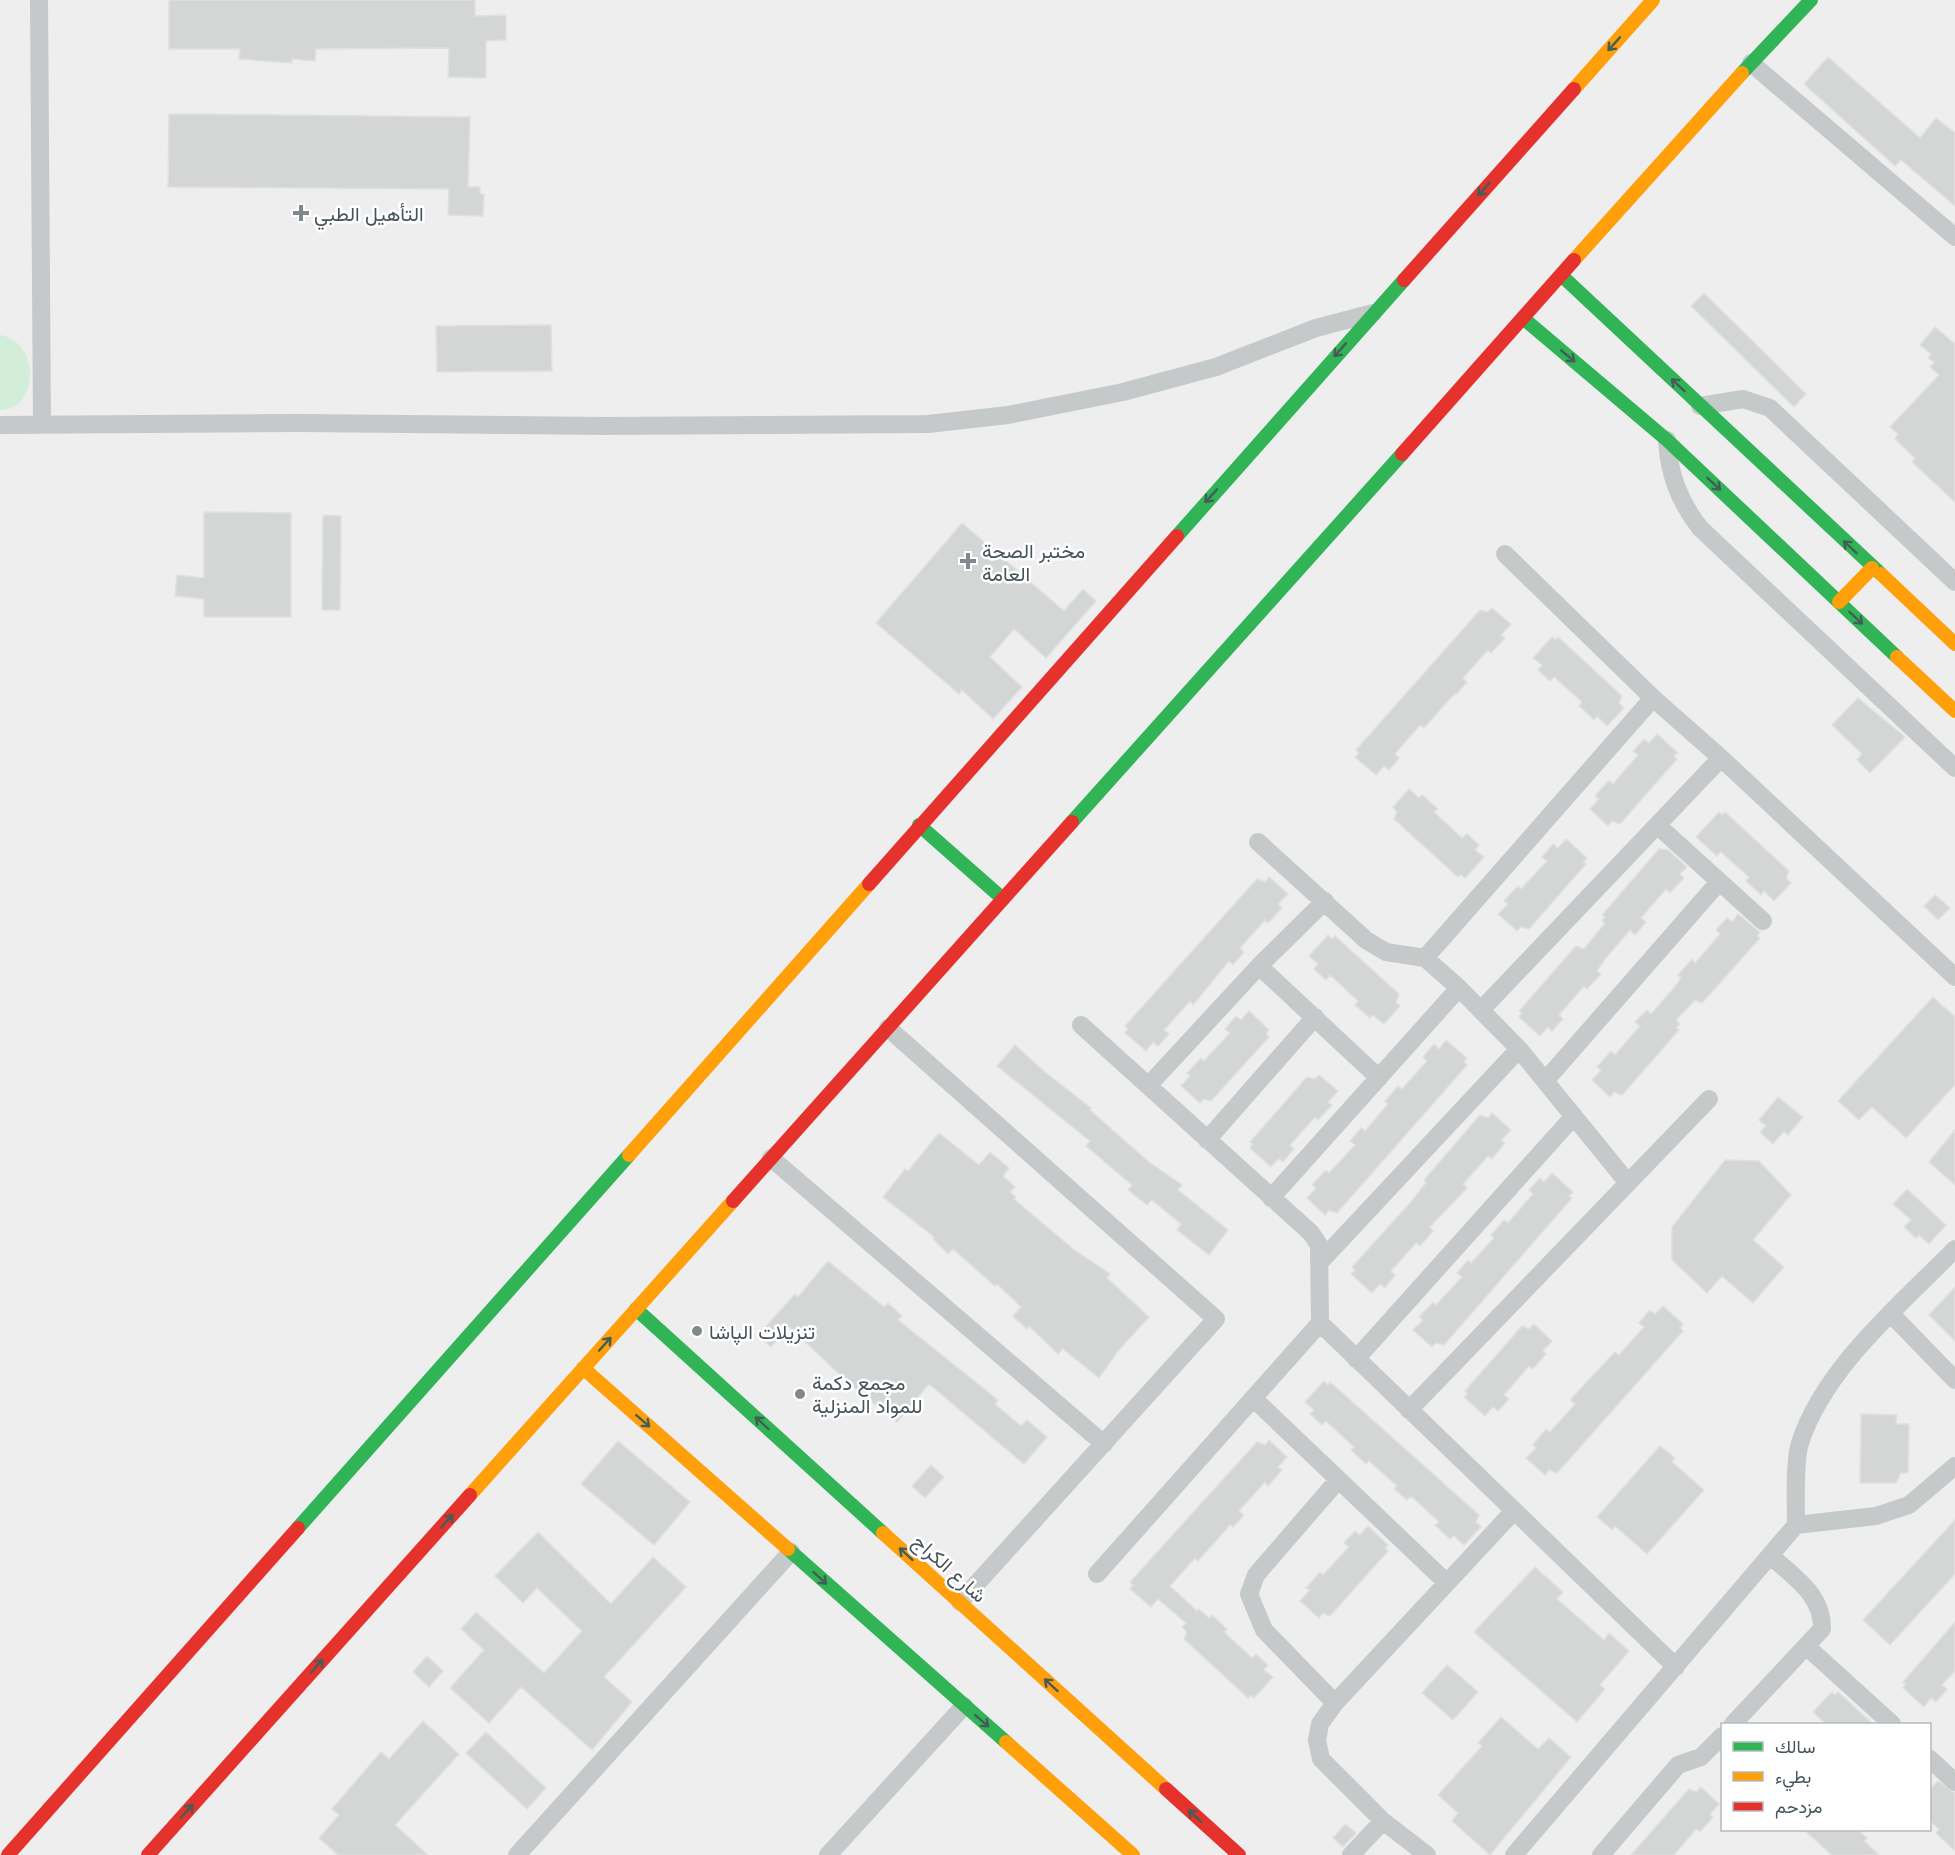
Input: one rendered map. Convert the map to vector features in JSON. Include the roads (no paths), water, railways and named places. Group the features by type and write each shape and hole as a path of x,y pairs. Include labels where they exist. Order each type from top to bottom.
{"street":[{"path":"39,0 42,425"},
{"path":"8,1855 1373,313 1653,0"},
{"path":"148,1855 1751,63 1811,0"},
{"path":"1751,63 1955,237"},
{"path":"1561,275 1955,644"},
{"path":"0,425 928,424 1018,413 1123,392 1216,367 1316,328 1373,313"},
{"path":"1523,318 1667,440 1955,711"},
{"path":"1700,406 1743,399 1770,408 1955,582"},
{"path":"1667,440 1673,479 1680,497 1700,528 1955,768"},
{"path":"1505,554 1653,698 1721,758 1955,977"},
{"path":"1839,602 1872,568"},
{"path":"1425,958 1653,698"},
{"path":"1481,1010 1721,758"},
{"path":"919,825 1003,899"},
{"path":"1657,825 1763,921"},
{"path":"1258,842 1366,940 1386,952 1425,958 1459,988 1519,1049 1628,1183"},
{"path":"1545,1081 1719,882"},
{"path":"1148,1086 1259,966 1325,901"},
{"path":"1259,966 1378,1077"},
{"path":"1271,1198 1459,988"},
{"path":"1207,1140 1315,1017"},
{"path":"1081,1024 1311,1233 1319,1245 1320,1323 1097,1574"},
{"path":"888,1028 1216,1319 960,1602"},
{"path":"1319,1263 1519,1049"},
{"path":"1409,1410 1709,1099"},
{"path":"1356,1359 1574,1116"},
{"path":"771,1158 1104,1444"},
{"path":"1514,1855 1796,1525 1799,1445 1816,1404 1839,1371 1955,1249"},
{"name":"شارع الكراج","path":"636,1309 1239,1855"},
{"path":"1891,1314 1955,1380"},
{"path":"1320,1323 1513,1512 1676,1667"},
{"path":"583,1368 1133,1855"},
{"path":"1253,1398 1447,1583"},
{"path":"1796,1525 1876,1516 1909,1505 1955,1466"},
{"path":"1335,1703 1264,1630 1249,1594 1256,1575 1338,1480"},
{"path":"1427,1855 1383,1821 1321,1759 1317,1740 1320,1724 1335,1703 1513,1512"},
{"path":"516,1855 791,1552"},
{"path":"1735,1723 1822,1629 1822,1613 1816,1598 1770,1555"},
{"path":"1806,1646 1890,1723"},
{"path":"828,1855 964,1706"},
{"path":"1601,1855 1678,1765 1701,1757 1721,1737"},
{"path":"1931,1761 1955,1782"},
{"path":"1351,1855 1383,1821"}],"place":[{"name":"التأهيل الطبي","path":"301,213"},
{"name":"مختبر الصحة العامة","path":"968,561"},
{"name":"تنزيلات الپاشا","path":"697,1331"},
{"name":"مجمع دكمة للمواد المنزلية","path":"800,1394"}]}
